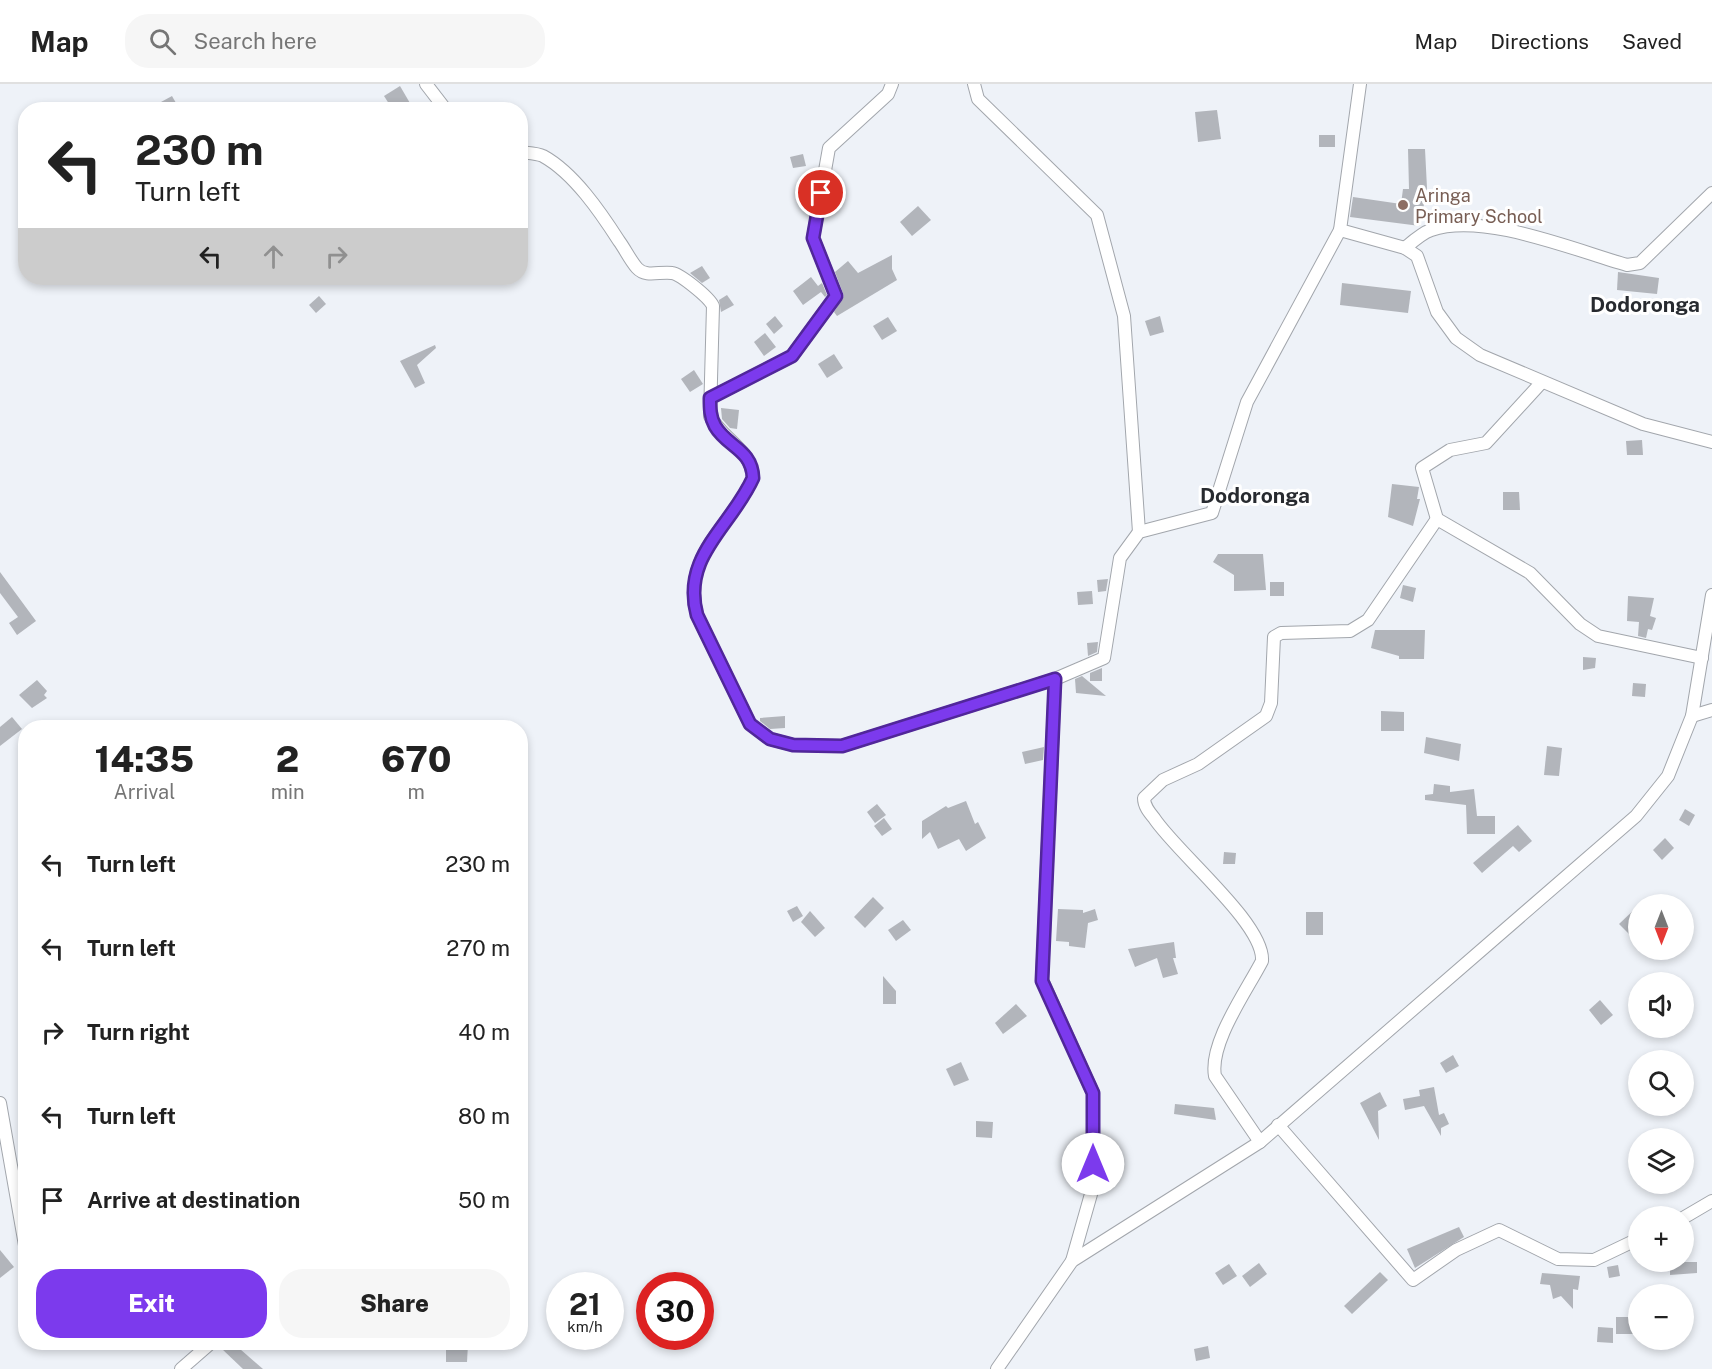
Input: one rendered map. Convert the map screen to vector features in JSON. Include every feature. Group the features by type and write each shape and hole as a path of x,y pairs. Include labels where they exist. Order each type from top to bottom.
{"street":[{"path":"426,84 440,102"},
{"path":"710,398 792,356 836,296 813,238 829,148 888,94 892,84"},
{"path":"974,84 978,99 1097,215 1124,316 1139,532"},
{"path":"528,153 542,155 596,206 637,269 650,274 671,273 681,276 689,285 709,297 714,315 710,416 716,428 751,461 753,478 697,564 693,599 697,615 750,724 770,739 793,745 842,746 1055,679 1104,658 1120,558 1139,532 1212,513 1247,402 1340,230 1360,84"},
{"path":"1404,248 1430,230 1460,225 1486,225 1627,265 1640,263 1712,193"},
{"path":"1340,230 1404,248 1417,256 1437,312 1456,338 1480,355 1541,383 1643,424 1712,442"},
{"path":"1541,383 1486,443 1450,450 1422,468 1437,519 1530,573 1580,624 1598,636 1702,658"},
{"path":"1260,1142 1215,1076 1213,1065 1218,1044 1262,961 1263,951 1237,912 1162,832 1146,808 1144,798 1163,780 1198,764 1266,716 1271,704 1274,637 1281,633 1350,631 1360,627 1368,620 1437,519"},
{"path":"1072,1261 1260,1142 1636,816 1668,776 1692,716 1712,595"},
{"path":"997,1369 1072,1261 1093,1188 1093,1093 1042,981 1055,679"},
{"path":"1692,716 1712,710"},
{"path":"0,1103 18,1205"},
{"path":"1278,1125 1413,1280 1456,1250 1499,1230 1558,1259 1594,1260 1628,1244"},
{"path":"1694,1212 1712,1202"},
{"path":"181,1369 203,1350"}],"building":[{"path":"400,86 409,102 388,102 384,96"},
{"path":"172,96 175,102 161,102"},
{"path":"1217,110 1221,139 1198,142 1195,112"},
{"path":"1319,135 1335,135 1335,147 1319,147"},
{"path":"1408,149 1425,149 1427,188 1420,226 1350,217 1353,197 1401,204 1403,189 1409,189"},
{"path":"803,154 806,166 793,168 790,157"},
{"path":"918,206 931,220 912,236 900,222"},
{"path":"892,255 892,269 897,280 837,316 834,312 844,296 835,272 848,261 858,273"},
{"path":"702,266 710,278 702,283 690,273"},
{"path":"1618,272 1659,278 1657,294 1617,290"},
{"path":"811,277 818,286 822,283 827,295 825,297 821,292 803,305 793,291"},
{"path":"1342,283 1411,291 1408,313 1340,305"},
{"path":"727,295 734,305 721,312 719,300"},
{"path":"319,296 326,304 316,313 309,305"},
{"path":"775,316 783,326 774,334 766,324"},
{"path":"1160,316 1164,332 1150,336 1145,321"},
{"path":"888,317 897,331 882,340 873,326"},
{"path":"765,333 776,347 764,356 754,342"},
{"path":"435,345 436,348 417,365 425,383 415,388 400,361"},
{"path":"834,354 843,368 827,378 818,364"},
{"path":"694,370 703,384 690,392 681,379"},
{"path":"721,408 739,410 737,429 730,428 722,419"},
{"path":"1642,440 1643,455 1627,455 1626,441"},
{"path":"1392,484 1419,487 1417,499 1420,499 1413,526 1388,517"},
{"path":"1503,492 1519,492 1520,510 1503,510"},
{"path":"1218,554 1263,554 1266,590 1234,591 1234,575 1213,562"},
{"path":"0,572 36,621 17,635 9,623 18,617 0,593"},
{"path":"1108,579 1106,591 1098,592 1097,580"},
{"path":"1270,582 1284,582 1284,596 1270,596"},
{"path":"1403,585 1416,588 1413,602 1400,598"},
{"path":"1092,591 1093,604 1078,605 1077,592"},
{"path":"1628,596 1654,598 1650,616 1656,618 1652,630 1648,629 1646,638 1638,636 1639,622 1627,621"},
{"path":"1375,630 1425,630 1424,659 1399,659 1399,656 1371,648"},
{"path":"1098,642 1097,652 1088,656 1087,643"},
{"path":"1583,657 1596,658 1595,668 1583,670"},
{"path":"1102,668 1102,681 1090,681 1090,673"},
{"path":"1082,676 1106,696 1076,693 1075,679"},
{"path":"37,680 47,691 44,695 47,698 32,708 19,695"},
{"path":"1633,683 1646,684 1645,697 1632,696"},
{"path":"1381,711 1404,712 1404,731 1381,731"},
{"path":"785,716 785,728 770,729 760,721 760,718"},
{"path":"12,717 18,724 18,732 0,746 0,727"},
{"path":"1426,737 1461,744 1459,761 1424,753"},
{"path":"1547,746 1562,748 1559,776 1544,775"},
{"path":"1044,747 1043,760 1025,764 1022,752"},
{"path":"1434,784 1450,786 1450,792 1474,789 1477,816 1495,816 1495,834 1467,834 1466,805 1425,800 1425,795 1433,794"},
{"path":"966,801 975,824 978,822 986,838 966,851 959,839 938,849 930,832 922,839 922,821 946,806 948,808"},
{"path":"877,804 886,815 875,823 867,812"},
{"path":"1685,809 1695,815 1689,826 1679,820"},
{"path":"884,818 892,829 882,836 874,826"},
{"path":"1518,825 1532,841 1519,852 1513,846 1482,873 1473,863"},
{"path":"1665,838 1674,848 1662,860 1653,850"},
{"path":"1224,852 1236,853 1235,864 1223,864"},
{"path":"873,897 884,908 865,928 854,917"},
{"path":"797,906 803,916 793,922 787,911"},
{"path":"1058,909 1083,910 1083,913 1095,909 1098,920 1088,923 1085,948 1069,946 1069,942 1056,941"},
{"path":"810,911 825,928 815,937 801,922"},
{"path":"1306,912 1323,912 1323,935 1306,935"},
{"path":"1628,915 1628,933 1619,924"},
{"path":"903,920 911,930 896,941 888,930"},
{"path":"1174,942 1176,958 1173,958 1178,974 1163,978 1157,958 1135,967 1128,949"},
{"path":"883,976 896,991 896,1004 883,1004"},
{"path":"1600,1000 1613,1015 1601,1025 1589,1010"},
{"path":"1016,1004 1027,1016 1003,1034 995,1023"},
{"path":"1453,1055 1459,1066 1446,1073 1440,1063"},
{"path":"961,1062 969,1080 954,1086 946,1069"},
{"path":"1434,1087 1439,1115 1444,1113 1449,1124 1441,1128 1441,1136 1424,1106 1405,1110 1403,1099 1420,1096 1419,1090"},
{"path":"1380,1092 1387,1106 1378,1111 1379,1140 1360,1103"},
{"path":"1175,1104 1214,1108 1216,1120 1174,1114"},
{"path":"976,1121 993,1122 992,1138 976,1137"},
{"path":"1459,1227 1464,1237 1415,1268 1407,1249"},
{"path":"0,1250 14,1267 0,1278"},
{"path":"1694,1262 1697,1262 1697,1273 1670,1275 1670,1272 1694,1272"},
{"path":"1259,1263 1267,1274 1250,1287 1242,1276"},
{"path":"1229,1264 1237,1276 1223,1285 1215,1273"},
{"path":"1618,1265 1620,1276 1609,1278 1607,1267"},
{"path":"1380,1272 1388,1280 1352,1314 1344,1306"},
{"path":"1542,1273 1580,1276 1578,1290 1573,1289 1573,1309 1561,1296 1553,1299 1550,1285 1540,1284"},
{"path":"1616,1317 1628,1317 1628,1334 1616,1334"},
{"path":"1598,1327 1613,1328 1613,1343 1597,1342"},
{"path":"1208,1346 1210,1358 1196,1361 1194,1349"},
{"path":"223,1350 241,1350 263,1369 243,1369"},
{"path":"446,1350 468,1350 467,1362 446,1362"}],"place":[{"name":"Aringa Primary School","path":"1403,205"}],"district":[{"name":"Dodoronga","path":"1645,304"},
{"name":"Dodoronga","path":"1255,495"}],"route":[{"path":"821,193 813,238 836,296 792,356 710,398 710,416 716,428 751,461 753,478 697,564 693,599 697,615 750,724 770,739 793,745 842,746 1055,679 1042,981 1093,1093 1093,1164"}]}
